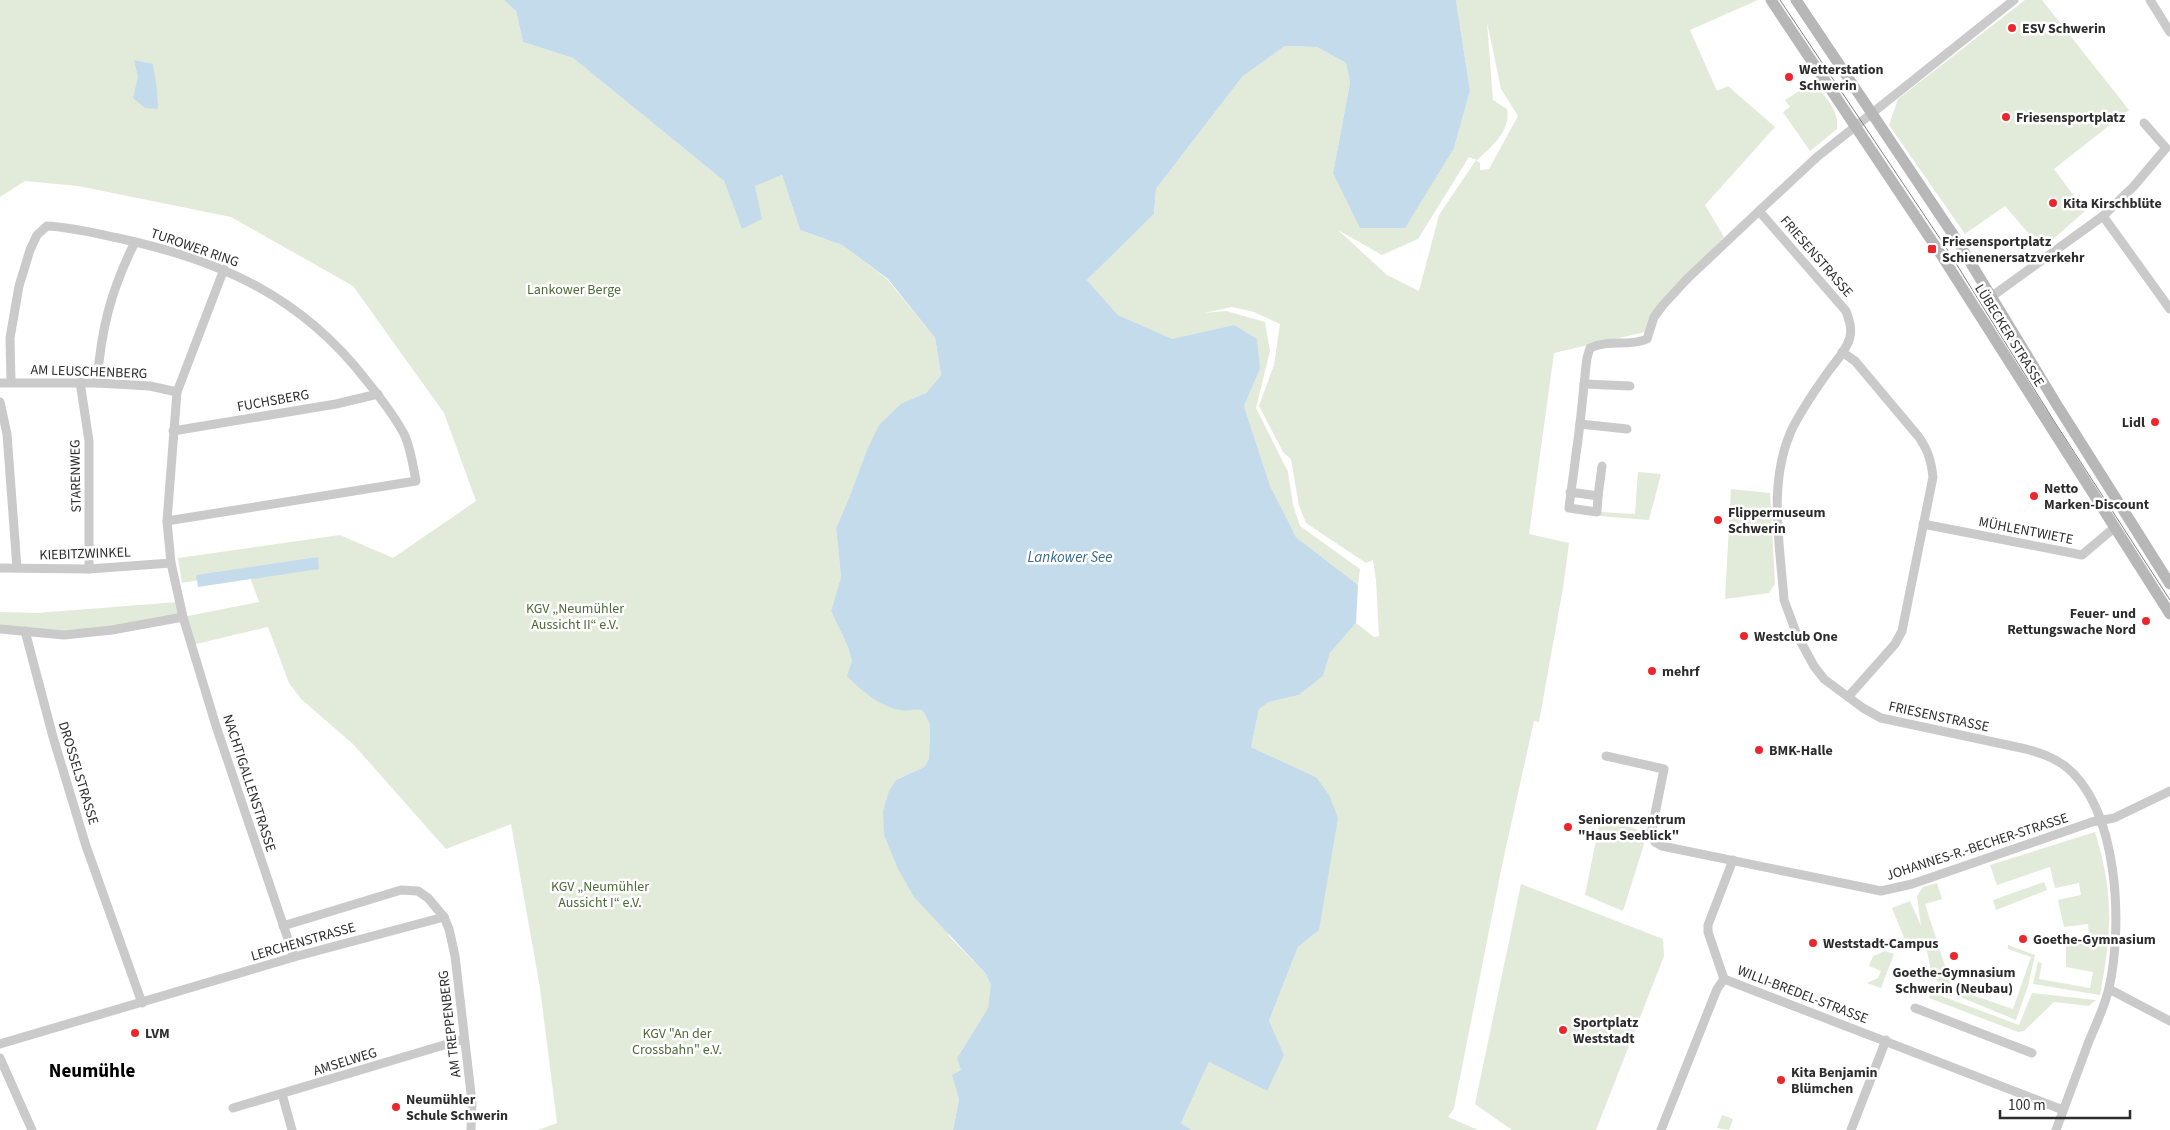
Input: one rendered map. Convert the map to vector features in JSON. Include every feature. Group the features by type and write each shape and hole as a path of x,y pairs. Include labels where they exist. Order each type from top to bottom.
{"street":[{"name":"LÜBECKER STRASSE","path":"1772,0 1940,253 2170,614"},
{"name":"LÜBECKER STRASSE","path":"1796,0 1958,242 2170,584"},
{"path":"1602,466 1596,512 1569,508 1590,348 1610,342 1641,342 1647,340 1654,318 1663,305 1687,279 1817,157 2014,0"},
{"path":"2150,0 2170,32"},
{"path":"1991,297 2103,216 2134,186 2166,148 2144,123"},
{"name":"FRIESENSTRASSE","path":"1759,211 1846,311 1851,324 1850,338 1802,410 1792,429 1783,453 1777,487 1784,600 1789,616 1814,666 1824,679 1848,698 1881,718 2045,755 2066,767 2080,781 2091,798 2101,820 2112,866 2116,913 2115,957 2109,989 2056,1130"},
{"path":"2103,216 2170,309"},
{"name":"TUROWER RING","path":"11,382 10,338 14,308 30,250 37,235 47,226 64,226 179,253 224,269 269,292 308,319 345,352 378,394 405,436 416,481 167,521"},
{"path":"97,383 100,345 108,308 120,272 135,242"},
{"name":"NACHTIGALLENSTRASSE","path":"224,269 177,392 167,521 171,563 183,617 216,726 294,957"},
{"path":"1842,352 1854,361 1926,447 1931,459 1933,476 1902,631 1895,644 1848,698"},
{"name":"AM LEUSCHENBERG","path":"0,383 80,382 150,386 177,392"},
{"name":"STARENWEG","path":"80,382 89,441 89,569"},
{"path":"1584,384 1630,386"},
{"name":"FUCHSBERG","path":"173,431 336,404 378,394"},
{"path":"0,402 7,434 16,568"},
{"path":"1580,424 1627,429"},
{"path":"1570,492 1598,496"},
{"name":"MÜHLENTWIETE","path":"1924,524 2082,555 2114,528"},
{"name":"KIEBITZWINKEL","path":"0,568 89,569 171,563"},
{"path":"0,629 64,635 112,630 183,617"},
{"name":"DROSSELSTRASSE","path":"25,630 53,737 86,846 142,1003"},
{"name":"JOHANNES-R.-BECHER-STRASSE","path":"1606,756 1664,769 1651,834 1655,842 1662,846 1881,891 1912,884 2101,820 2114,818 2170,791"},
{"path":"1724,979 1708,932 1708,925 1733,860"},
{"name":"LERCHENSTRASSE","path":"0,1044 294,957 444,917 436,905 418,891 401,890 283,926"},
{"name":"AM TREPPENBERG","path":"444,917 449,929 455,956 472,1102 472,1130"},
{"name":"WILLI-BREDEL-STRASSE","path":"1660,1130 1717,988 1724,979 2063,1110"},
{"path":"2109,989 2170,1021"},
{"path":"1915,1008 2032,1053"},
{"name":"AMSELWEG","path":"233,1108 464,1039"},
{"path":"1851,1130 1886,1040"},
{"path":"0,1058 32,1130"},
{"path":"282,1094 292,1130"}],"green space":[{"name":"Lankower Berge","path":"0,0 504,0 516,11 523,42 573,58 724,181 742,228 754,186 782,175 800,230 842,245 887,279 935,338 941,375 926,393 902,403 866,452 836,528 841,577 831,611 848,647 852,661 900,710 916,709 923,711 930,725 929,759 924,767 896,780 949,936 986,974 992,985 988,1008 957,1058 962,1070 953,1075 959,1099 953,1130 538,1130 557,1123 540,988 511,824 446,849 353,744 301,699 289,683 268,627 192,645 183,617 259,602 248,572 182,583 178,558 340,535 393,558 476,501 444,413 353,286 231,217 78,186 25,181 0,197"},
{"path":"1456,0 1758,0 1690,30 1717,91 1728,86 1775,127 1705,205 1724,237 1687,279 1649,331 1554,353 1529,534 1569,543 1563,588 1539,722 1534,721 1501,870 1454,1108 1448,1117 1478,1130 1192,1130 1181,1123 1209,1062 1267,1091 1269,1021 1298,947 1319,930 1316,777 1251,747 1259,709 1269,702 1299,695 1323,676 1330,653 1356,623 1374,637 1379,636 1376,580 1373,560 1366,563 1306,523 1299,506 1291,459 1283,452 1259,406 1274,365 1280,324 1254,312 1232,307 1204,313 1226,311 1265,322 1270,351 1256,408 1288,472 1293,505 1300,526 1360,569 1358,585 1296,537 1270,487 1244,406 1260,369 1234,325 1172,340 1118,315 1087,280 1154,214 1156,189 1242,77 1285,46 1317,47 1346,63 1350,83 1333,173 1454,148 1470,91","holes":["1487,22 1501,89 1518,116 1489,169 1480,170 1480,163 1476,160 1439,215 1419,291 1387,275 1338,230 1382,255 1418,239 1469,157 1477,160 1499,138 1506,124 1507,109 1493,100"]},
{"name":"Friesensportplatz","path":"2025,0 2042,0 2129,110 2054,169 2085,211 2042,249 2005,206 1965,234 1889,125 1898,99"},
{"path":"1814,82 1834,110 1837,129 1810,151 1783,112 1790,107 1785,100"},
{"path":"1638,472 1661,474 1649,520 1599,516 1600,512 1635,514"},
{"path":"1731,489 1770,493 1775,584 1769,593 1725,599"},
{"path":"178,602 183,617 64,635 0,629 0,612 37,613"},
{"path":"1601,815 1643,832 1644,844 1623,911 1585,895"},
{"path":"2095,832 2105,874 2109,913 2107,952 2100,995 2033,984 2038,962 2042,963 2039,979 2090,988 2093,972 2066,967 2066,939 2089,936 2088,924 2064,927 2058,900 2081,895 2079,883 2055,888 2050,867 1997,885 1990,865"},
{"path":"2044,882 2047,890 1996,910 1993,900"},
{"path":"1937,883 1942,899 1925,904 1952,988 2013,1009 2031,957 2008,949 2008,945 2035,955 2028,986 2016,1020 1948,992 1932,975 1924,938 1907,945 1892,908 1910,901 1921,926 1917,896 1923,887"},
{"name":"Sportplatz Weststadt","path":"1521,884 1663,939 1664,956 1596,1130 1512,1130 1475,1104"},
{"path":"1885,951 1894,954 1881,988 1867,983 1878,978 1881,971 1869,966 1873,956"},
{"path":"1931,992 2019,1025 2032,993 2096,1000 2089,1006 2054,1002 2024,1031 2018,1032 1929,998"},
{"path":"1722,1115 1733,1119 1729,1130 1717,1128"}],"water":[{"name":"Lankower See","path":"504,0 1456,0 1470,91 1454,148 1405,228 1360,228 1333,173 1350,83 1346,63 1317,47 1285,46 1242,77 1156,189 1154,214 1087,280 1118,315 1172,339 1234,325 1257,339 1260,369 1244,406 1270,486 1296,537 1358,585 1356,623 1330,653 1323,676 1299,695 1269,702 1259,709 1251,747 1316,777 1329,795 1338,818 1319,930 1298,947 1269,1021 1284,1055 1267,1091 1209,1062 1181,1123 1192,1130 953,1130 959,1099 952,1075 961,1070 957,1058 988,1008 991,985 986,974 914,897 898,869 884,835 883,811 889,791 896,780 924,767 929,759 930,725 923,711 905,711 885,705 864,692 847,676 852,661 848,647 831,611 841,577 836,528 866,452 879,425 902,403 926,393 941,375 935,338 888,279 842,245 800,230 782,175 755,186 762,219 742,229 724,181 573,58 523,42 516,11"},
{"path":"134,60 153,64 158,109 145,108 133,98 138,77"},
{"path":"318,557 319,569 198,587 196,575"}],"tram line":[{"path":"1780,0 1947,249 2054,421 2170,600"}],"place":[{"name":"ESV Schwerin","path":"2012,28"},
{"name":"Wetterstation Schwerin","path":"1789,77"},
{"name":"Friesensportplatz","path":"2006,117"},
{"name":"Kita Kirschblüte","path":"2053,203"},
{"name":"Friesensportplatz Schienenersatzverkehr","path":"1932,249"},
{"name":"Lidl","path":"2155,422"},
{"name":"Netto Marken-Discount","path":"2034,496"},
{"name":"Flippermuseum Schwerin","path":"1718,520"},
{"name":"Feuer- und Rettungswache Nord","path":"2146,621"},
{"name":"Westclub One","path":"1744,636"},
{"name":"mehrf","path":"1652,671"},
{"name":"BMK-Halle","path":"1759,750"},
{"name":"Seniorenzentrum \"Haus Seeblick\"","path":"1568,827"},
{"name":"Goethe-Gymnasium","path":"2023,939"},
{"name":"Weststadt-Campus","path":"1813,943"},
{"name":"Goethe-Gymnasium Schwerin (Neubau)","path":"1954,956"},
{"name":"Sportplatz Weststadt","path":"1563,1030"},
{"name":"LVM","path":"135,1033"},
{"name":"Kita Benjamin Blümchen","path":"1781,1080"},
{"name":"Neumühler Schule Schwerin","path":"396,1107"}],"district":[{"name":"Neumühle","path":"92,1070"}],"park label":[{"name":"KGV „Neumühler Aussicht II“ e.V.","path":"575,616"},
{"name":"KGV „Neumühler Aussicht I“ e.V.","path":"600,894"},
{"name":"KGV \"An der Crossbahn\" e.V.","path":"677,1042"}]}
